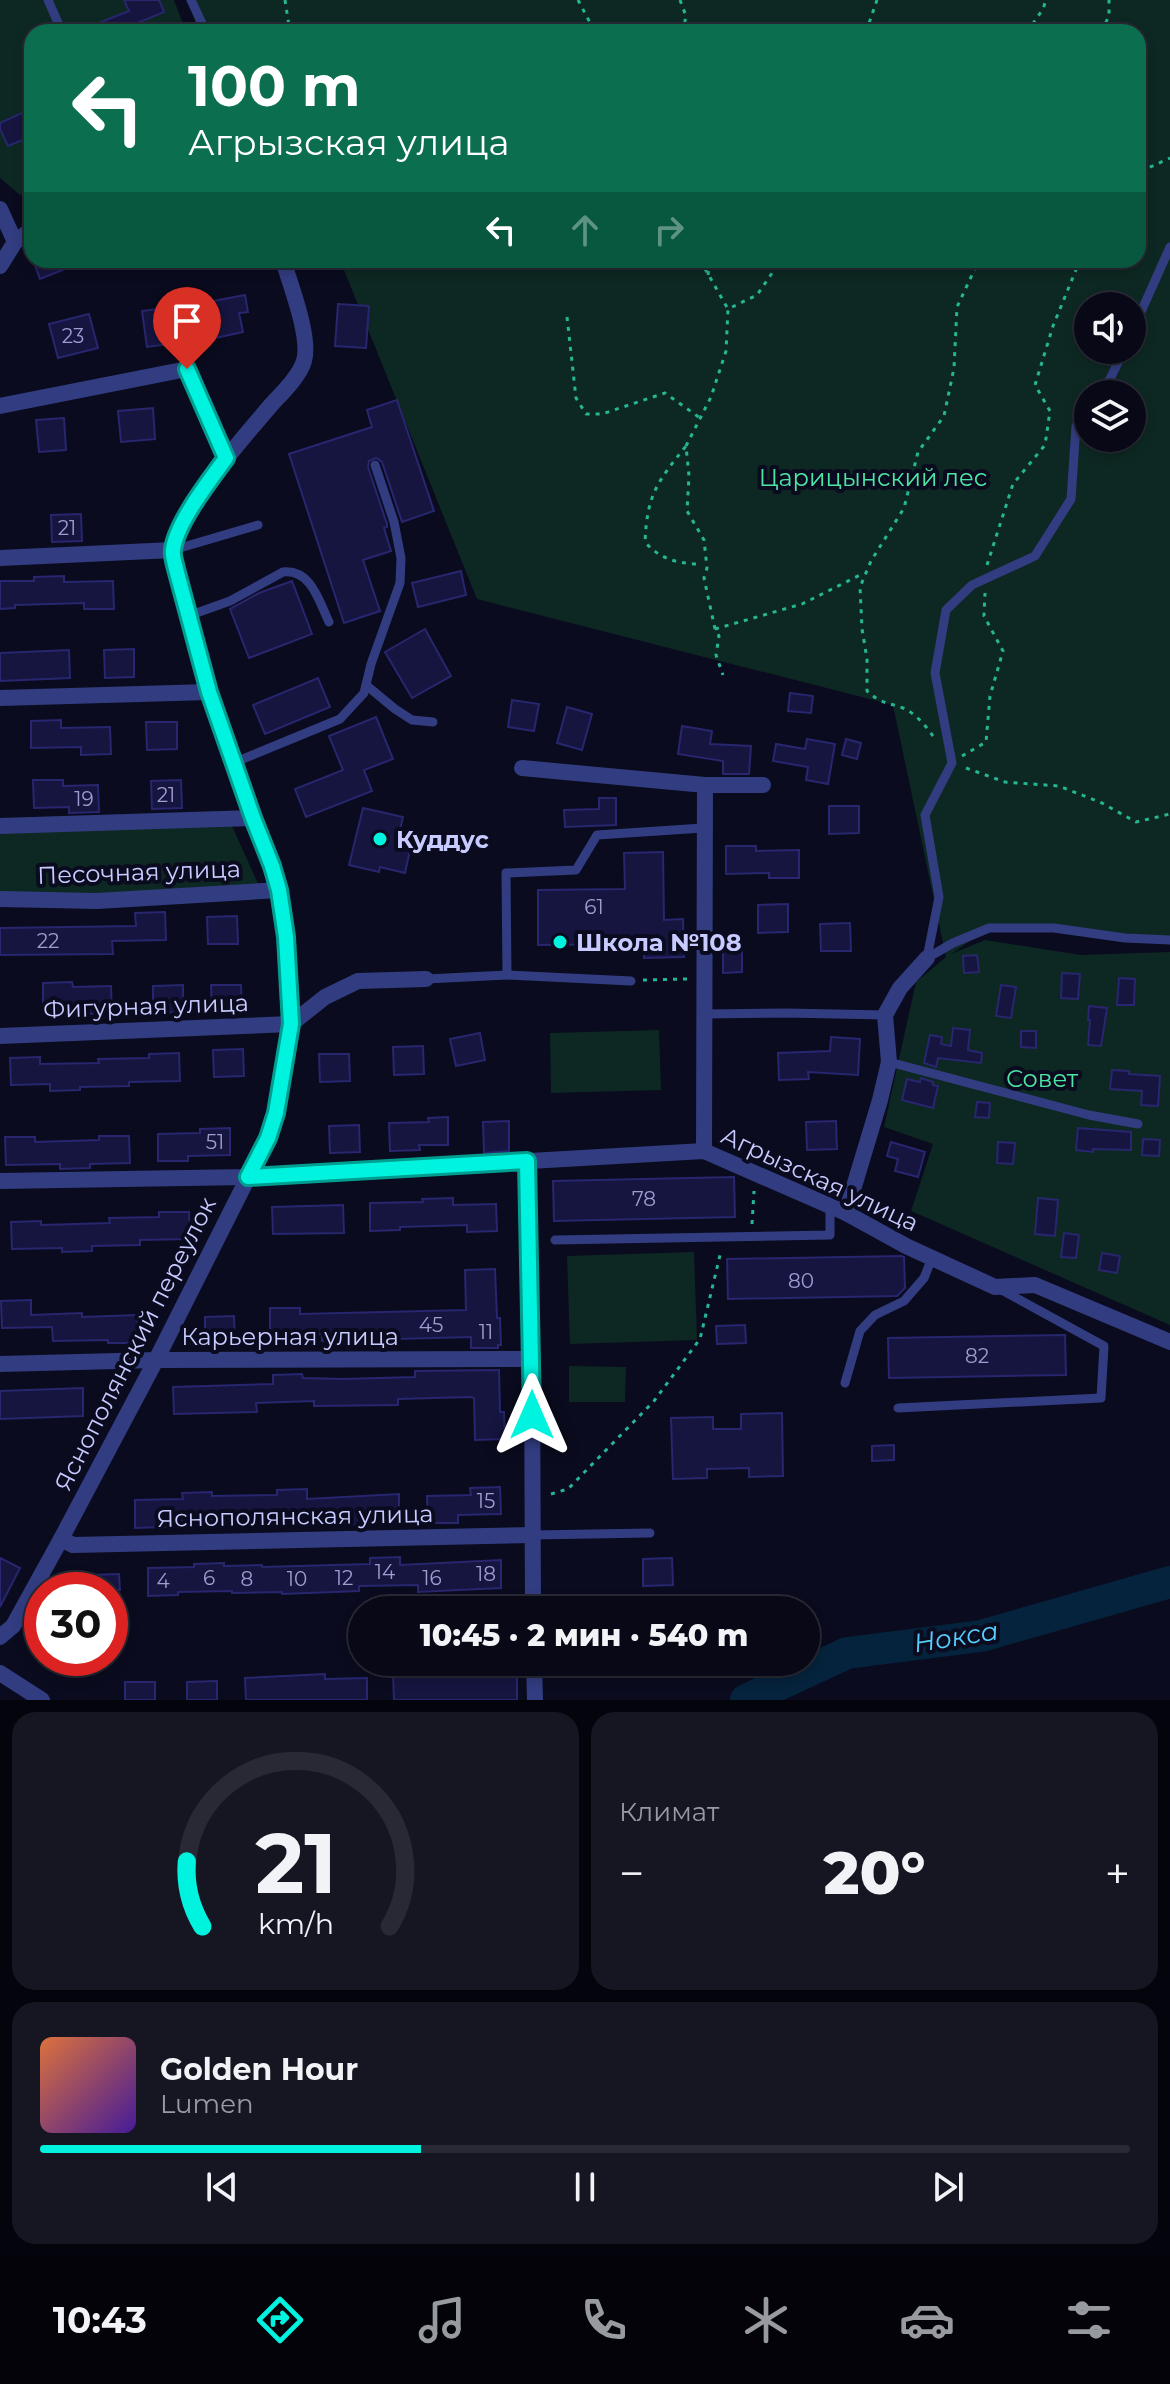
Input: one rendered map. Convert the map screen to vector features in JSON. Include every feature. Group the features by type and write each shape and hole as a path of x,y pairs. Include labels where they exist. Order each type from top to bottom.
{"street":[{"path":"0,209 15,242"},
{"path":"0,266 15,242 24,235"},
{"path":"0,558 173,550 182,526 203,489 290,383 304,361 304,331 285,268"},
{"path":"0,406 187,369 226,458"},
{"name":"Яснополянский переулок","path":"0,1637 13,1626 61,1539 268,1138 276,1113 291,1024 286,937 279,890 209,692 173,550"},
{"path":"0,698 209,692"},
{"path":"522,768 705,785 763,785"},
{"path":"704,1151 705,785"},
{"name":"Песочная улица","path":"0,826 253,818"},
{"name":"Песочная улица","path":"0,899 97,901 279,890"},
{"path":"838,1210 880,1100 889,1062 885,1015 900,988 927,958"},
{"path":"291,1024 325,997 358,981 426,979"},
{"name":"Фигурная улица","path":"0,1036 291,1024"},
{"name":"Агрызская улица","path":"0,1181 248,1177 704,1151 838,1210 995,1287 1035,1285 1170,1342"},
{"path":"527,1161 533,1596"},
{"name":"Карьерная улица","path":"0,1364 156,1360 532,1359"},
{"name":"Яснополянская улица","path":"61,1539 73,1545 532,1535"},
{"path":"0,1673 42,1700"},
{"path":"534,1676 535,1700"}],"lane":[{"path":"48,0 58,24"},
{"path":"191,0 202,24"},
{"path":"1146,301 1170,247"},
{"path":"927,958 939,897 925,815 952,763 935,673 946,610 972,585 1035,556 1071,499 1074,452"},
{"path":"233,763 340,719 364,693 400,583 401,558 394,522 375,465"},
{"path":"173,550 258,525"},
{"path":"188,616 230,601 283,572 291,571 302,574 309,582 329,622"},
{"path":"366,685 412,720 433,722"},
{"path":"507,975 506,873 576,870 597,835 703,828"},
{"path":"927,958 989,928 1054,928 1125,938 1170,940"},
{"path":"426,979 507,975 631,981"},
{"path":"704,1014 885,1015"},
{"path":"889,1062 1089,1115 1138,1124"},
{"path":"555,1240 830,1235 838,1210"},
{"path":"845,1383 860,1331 875,1315 904,1301 924,1278 932,1258"},
{"path":"898,1408 1101,1398 1104,1346 995,1287"},
{"path":"532,1535 650,1533"}],"path":[{"path":"285,0 289,24"},
{"path":"578,0 591,24"},
{"path":"680,0 686,16 684,24"},
{"path":"869,24 877,0"},
{"path":"1033,24 1046,0"},
{"path":"1105,24 1109,0"},
{"path":"1146,171 1170,158"},
{"path":"696,564 679,563 655,553 645,542 649,501 686,446 711,397 726,351 728,309 704,268"},
{"path":"708,275 709,268"},
{"path":"728,309 757,295 776,268"},
{"path":"934,738 926,726 906,709 879,702 867,691 860,587 871,561 904,508 918,452 944,416 954,368 957,307 975,268"},
{"path":"952,763 986,742 990,696 1003,651 984,616 987,560 1013,484 1045,445 1050,411 1035,385 1053,326 1077,268"},
{"path":"567,317 576,398 586,414 602,414 665,393 700,418"},
{"path":"686,446 689,476 687,511 704,540 707,568 704,578 719,636 716,655 723,675"},
{"path":"715,629 802,604 866,572"},
{"path":"952,763 1005,782 1059,786 1102,803 1136,822 1170,814"},
{"path":"631,981 704,980"},
{"path":"532,1499 568,1489 654,1401 700,1339 722,1247 729,1236 752,1224 756,1174"}],"green space":[{"path":"0,0 174,0 183,24 24,24 24,194 20,195 0,178"},
{"name":"Царицынский лес","path":"189,0 1170,0 1170,940 1054,928 989,928 951,954 985,940 1081,955 1170,952 1170,1325 911,1211 933,1144 884,1127 916,982 946,957 893,705 477,599 343,268 1146,268 1146,24 196,24"},
{"path":"228,817 264,897 0,898 0,823"},
{"path":"659,1030 661,1090 551,1093 550,1033"},
{"path":"694,1252 697,1340 570,1344 567,1256"},
{"path":"569,1366 626,1367 625,1402 569,1402"}],"building":[{"path":"124,0 159,0 164,12 135,24 96,24 129,11"},
{"path":"24,112 24,139 8,146 0,123"},
{"path":"36,268 68,268 40,279"},
{"path":"245,295 248,312 239,313 243,332 215,338 208,302"},
{"path":"338,304 369,306 366,348 335,346"},
{"path":"179,306 184,342 147,347 142,311"},
{"path":"89,314 98,348 58,358 49,324"},
{"path":"397,400 434,511 402,522 382,462 376,458 369,461 368,467 387,524 384,528 391,551 363,560 380,611 344,623 289,454 372,427 367,410"},
{"path":"153,408 155,439 121,442 118,411"},
{"path":"64,418 66,450 39,452 36,420"},
{"path":"81,514 82,541 52,542 51,515"},
{"path":"461,571 466,595 418,607 412,583"},
{"path":"64,576 64,582 113,581 114,609 84,609 84,603 15,605 15,608 0,609 0,581 34,581 34,577"},
{"path":"292,581 312,634 249,658 230,609 259,593"},
{"path":"425,629 451,676 412,698 385,652"},
{"path":"134,649 134,677 105,678 104,650"},
{"path":"69,650 70,678 0,681 0,653"},
{"path":"318,678 330,707 265,734 253,705"},
{"path":"790,693 813,696 811,713 788,711"},
{"path":"512,700 539,704 534,731 508,727"},
{"path":"567,707 592,714 582,750 557,743"},
{"path":"376,717 393,759 364,770 372,791 306,817 295,789 343,770 329,736"},
{"path":"61,720 61,728 110,727 111,754 81,755 81,747 31,748 31,721"},
{"path":"146,722 177,722 177,749 147,750"},
{"path":"682,726 712,731 710,744 751,746 749,774 723,774 723,761 678,754"},
{"path":"807,739 835,744 828,784 806,780 808,767 773,761 776,744 805,749"},
{"path":"846,739 861,743 857,759 842,755"},
{"path":"33,780 63,780 63,786 98,785 99,812 69,813 69,807 34,808"},
{"path":"181,780 182,808 152,809 151,781"},
{"path":"599,798 616,798 616,825 565,827 564,810 599,809"},
{"path":"829,806 859,806 859,833 829,834"},
{"name":"Куддус","path":"363,808 403,817 398,838 412,841 405,873 380,867 379,872 349,865"},
{"path":"726,846 756,846 756,851 799,850 799,878 769,878 769,873 726,874"},
{"path":"663,852 664,920 683,919 684,957 644,958 644,944 538,945 538,890 625,889 624,853"},
{"path":"788,904 788,932 758,933 758,905"},
{"path":"165,912 166,940 112,941 113,954 0,955 0,928 136,926 135,913"},
{"path":"237,916 238,944 208,944 207,917"},
{"path":"850,923 851,951 821,951 820,924"},
{"path":"742,945 742,972 723,973 723,946"},
{"path":"977,955 979,972 964,973 963,956"},
{"path":"1062,973 1080,974 1078,999 1061,998"},
{"path":"1119,978 1135,979 1134,1005 1117,1005"},
{"path":"72,982 73,987 111,986 112,1013 82,1014 82,1009 43,1010 43,983"},
{"path":"183,985 183,1012 153,1013 153,986"},
{"path":"211,985 241,985 242,1012 212,1013"},
{"path":"1001,985 1016,987 1011,1018 996,1016"},
{"path":"1089,1006 1107,1008 1101,1046 1088,1045"},
{"path":"953,1028 970,1030 968,1050 982,1053 981,1063 938,1058 936,1067 924,1063 930,1035 942,1037 941,1044 951,1046"},
{"path":"1021,1031 1036,1031 1036,1048 1021,1047"},
{"path":"480,1033 485,1060 456,1066 450,1039"},
{"path":"831,1037 860,1039 858,1075 808,1072 809,1079 779,1080 778,1053 830,1051"},
{"path":"423,1046 424,1074 394,1075 393,1047"},
{"path":"243,1049 244,1076 214,1077 213,1050"},
{"path":"179,1053 180,1081 129,1082 129,1086 50,1091 50,1084 11,1085 10,1058 40,1057 40,1064 99,1063 98,1059 149,1058 149,1054"},
{"path":"319,1054 349,1054 350,1081 320,1082"},
{"path":"1112,1070 1160,1076 1158,1106 1141,1105 1142,1091 1110,1089"},
{"path":"921,1078 938,1086 933,1108 902,1100 907,1079 920,1082"},
{"path":"977,1102 990,1103 989,1118 975,1117"},
{"path":"448,1117 448,1145 419,1145 420,1150 390,1151 389,1123 429,1122 428,1118"},
{"path":"509,1121 509,1151 484,1153 483,1122"},
{"path":"836,1121 837,1149 807,1150 806,1122"},
{"path":"359,1125 360,1152 330,1153 329,1126"},
{"path":"230,1128 230,1155 188,1156 188,1161 158,1161 158,1134 200,1133 200,1129"},
{"path":"1078,1128 1131,1132 1131,1150 1076,1150"},
{"path":"99,1136 129,1136 130,1163 90,1164 90,1168 60,1169 60,1164 6,1165 5,1137 35,1137 35,1142 99,1140"},
{"path":"1143,1139 1160,1140 1159,1156 1142,1155"},
{"path":"891,1142 925,1152 918,1177 895,1171 898,1159 887,1156"},
{"path":"998,1142 1015,1143 1013,1164 997,1163"},
{"path":"734,1177 735,1217 554,1221 553,1181"},
{"path":"453,1198 453,1205 496,1204 497,1231 467,1232 467,1225 370,1231 370,1203"},
{"path":"1038,1198 1058,1200 1055,1236 1035,1234"},
{"path":"343,1205 344,1233 273,1234 272,1207"},
{"path":"159,1212 189,1212 190,1239 140,1240 140,1245 92,1246 92,1251 12,1249 11,1222 41,1221 41,1225 110,1223 109,1218 159,1217"},
{"path":"1064,1233 1079,1235 1076,1258 1061,1257"},
{"path":"1102,1253 1120,1256 1117,1273 1099,1270"},
{"path":"904,1257 905,1288 897,1296 728,1299 727,1259"},
{"path":"495,1269 497,1318 500,1318 501,1345 498,1348 471,1348 471,1337 322,1341 322,1334 270,1336 270,1308 300,1308 300,1314 466,1310 465,1270"},
{"path":"31,1300 31,1315 137,1315 138,1343 53,1341 52,1327 2,1328 1,1301"},
{"path":"234,1316 235,1344 205,1344 205,1317"},
{"path":"745,1325 746,1343 717,1344 716,1326"},
{"path":"1065,1335 1066,1375 889,1378 888,1338"},
{"path":"499,1370 500,1412 504,1412 505,1439 475,1440 474,1398 470,1397 398,1399 398,1405 314,1406 314,1401 256,1403 257,1412 174,1414 173,1387 273,1384 273,1375 302,1374 303,1378 343,1379 415,1377 415,1371"},
{"path":"83,1388 83,1416 0,1419 0,1391"},
{"path":"782,1413 783,1476 749,1477 749,1468 707,1469 707,1478 673,1479 671,1418 713,1417 713,1429 741,1429 741,1414"},
{"path":"894,1445 894,1460 872,1461 872,1446"},
{"path":"500,1487 501,1514 458,1515 458,1523 428,1523 427,1496 471,1495 470,1488"},
{"path":"307,1489 307,1499 399,1494 399,1522 327,1526 327,1516 261,1518 261,1523 232,1523 231,1519 165,1521 165,1527 135,1528 135,1500 183,1499 182,1493 277,1495 277,1490"},
{"path":"400,1557 400,1565 501,1560 501,1588 418,1592 418,1585 359,1586 359,1591 282,1594 178,1592 178,1595 148,1596 148,1568 224,1563 224,1566 262,1567 370,1564 370,1558"},
{"path":"0,1558 20,1568 0,1607"},
{"path":"672,1558 673,1585 643,1586 643,1559"},
{"path":"325,1674 325,1679 367,1678 367,1700 246,1700 245,1678"},
{"path":"393,1676 517,1676 517,1700 394,1700"},
{"path":"217,1681 217,1700 187,1700 187,1682"},
{"path":"125,1682 155,1682 155,1700 125,1700"}],"waterway":[{"name":"Нокса","path":"746,1700 847,1653 981,1636 1170,1582"}],"place":[{"name":"Куддус","path":"380,839"},
{"name":"Школа №108","path":"560,942"}],"route":[{"path":"187,369 226,458 203,489 182,526 173,550 176,569 209,692 272,866 286,937 291,1024 276,1113 268,1138 248,1177 527,1161 532,1415"}],"park label":[{"name":"Совет","path":"1042,1078"}]}
